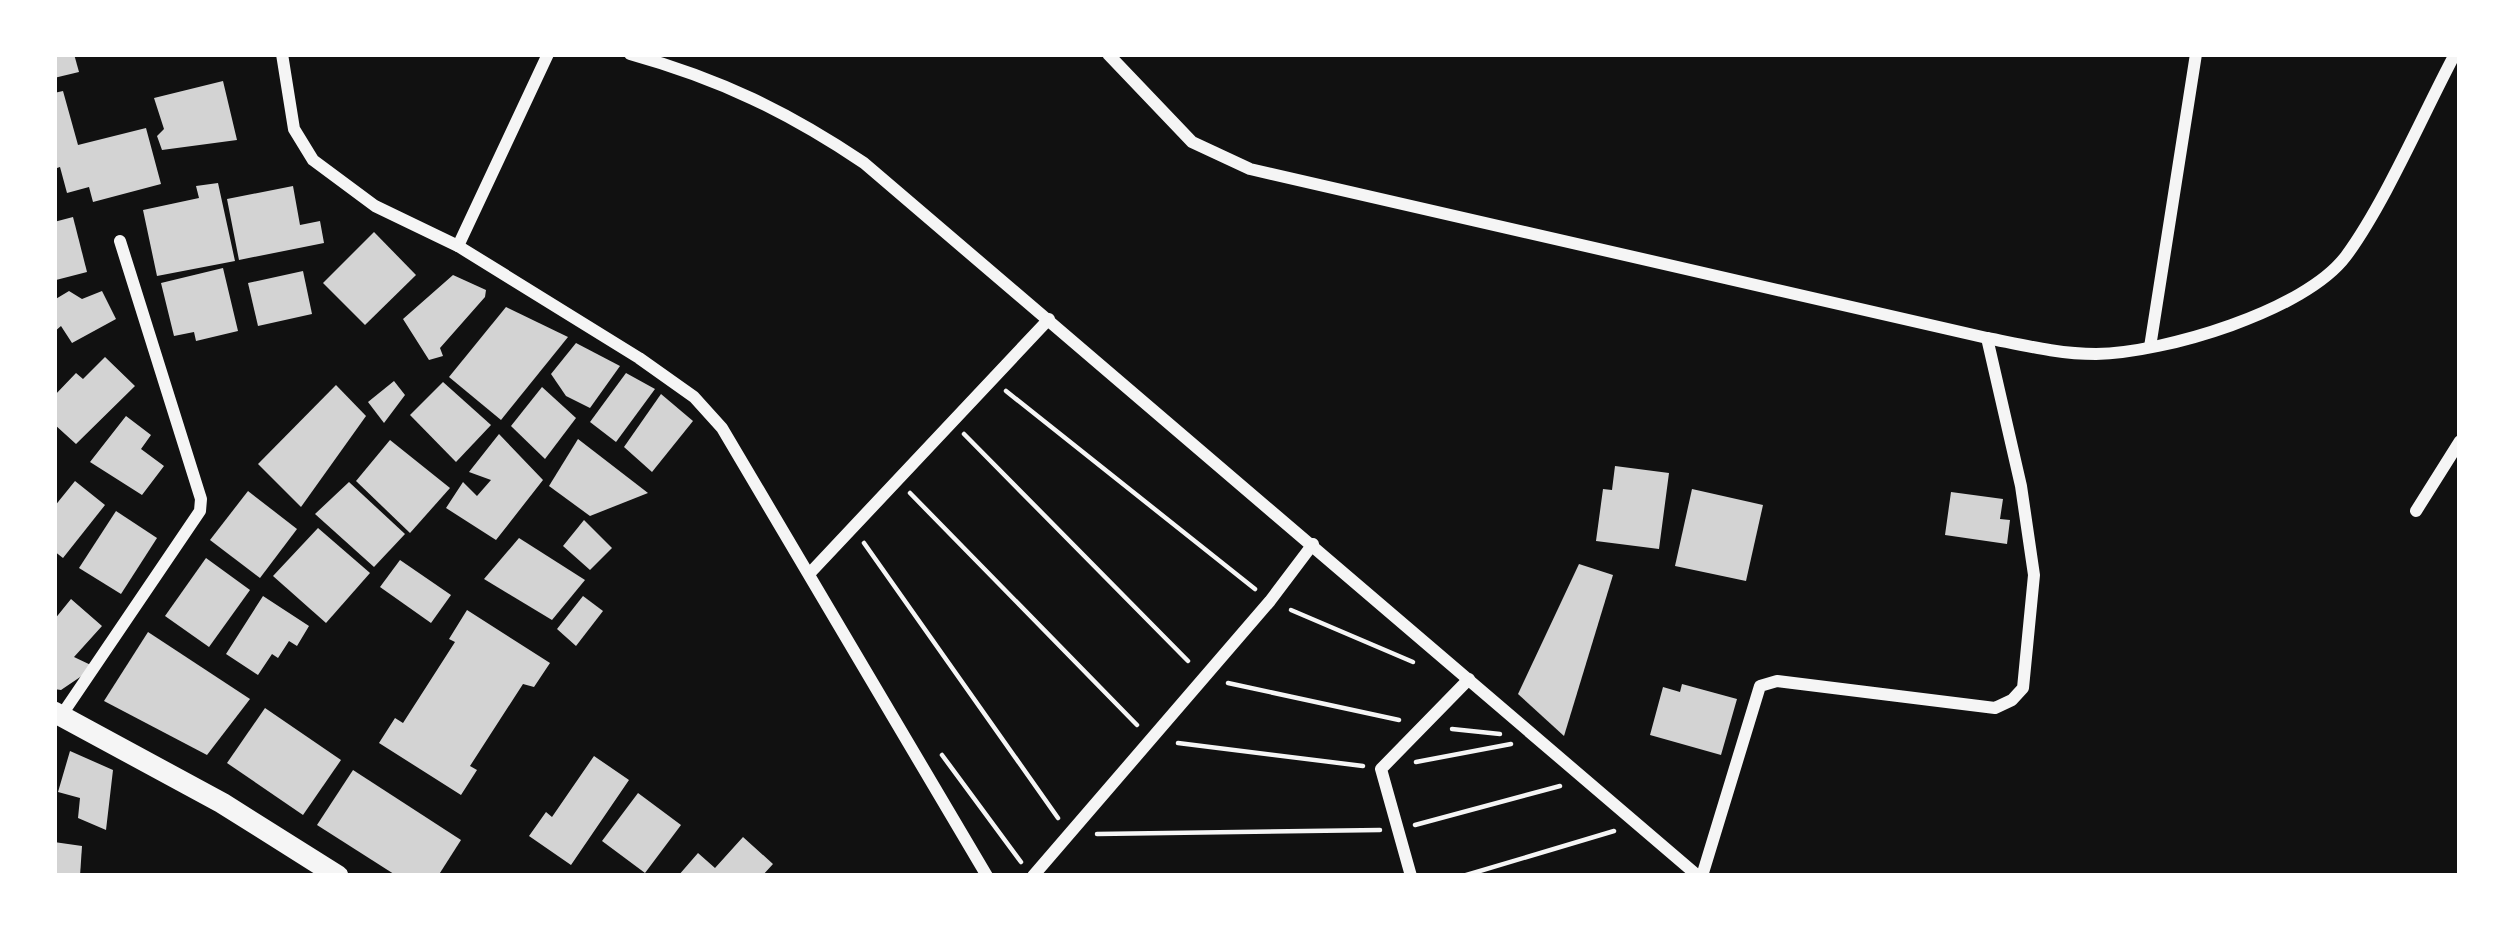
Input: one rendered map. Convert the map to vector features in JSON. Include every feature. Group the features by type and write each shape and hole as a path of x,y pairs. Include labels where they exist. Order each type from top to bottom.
{"street":[{"path":"282,54 294,130 314,160 375,206 458,246 694,397 722,428 987,876"},
{"path":"458,246 548,54"},
{"path":"630,54 689,71 788,112 865,163 1700,876 1760,686 1777,681 1995,708 2023,688 2034,575 2021,485 1988,338"},
{"path":"1108,54 1192,142 1250,169 2068,353 2150,347 2289,304 2314,289 2346,256 2455,54"},
{"path":"2150,347 2196,54"},
{"path":"120,241 150,351 201,499 200,511 58,714 222,803 338,876"},
{"path":"810,573 1049,320"},
{"path":"2416,511 2460,441"},
{"path":"1033,876 1270,601 1313,544"},
{"path":"1411,876 1382,769 1469,679"}],"path":[{"path":"992,380 1270,601 1421,666"},
{"path":"952,422 1205,677 1424,726 1538,739"},
{"path":"898,481 1151,739 1382,769 1538,739"},
{"path":"853,528 1070,834 1398,830 1583,779"},
{"path":"1463,876 1636,824"}],"building":[{"path":"54,54 74,54 79,72 54,78"},
{"path":"223,81 237,140 162,150 157,136 164,129 154,98"},
{"path":"63,91 78,145 146,128 161,184 93,202 89,187 67,193 60,167 54,169 54,93"},
{"path":"218,183 235,261 157,276 143,210 199,198 196,186"},
{"path":"293,186 300,225 320,221 324,243 239,260 227,199"},
{"path":"73,217 87,272 56,280 54,222"},
{"path":"374,232 416,275 365,325 323,283"},
{"path":"223,268 238,331 196,341 194,332 174,336 161,283"},
{"path":"303,271 312,314 258,326 248,283"},
{"path":"453,275 486,290 485,297 440,348 443,356 429,360 403,319"},
{"path":"69,291 82,299 102,291 116,319 72,343 61,326 54,332 54,300"},
{"path":"506,307 568,337 501,420 449,377"},
{"path":"576,343 620,366 590,408 566,396 551,374"},
{"path":"105,357 135,386 76,444 54,424 54,396 76,373 83,379"},
{"path":"626,373 655,389 616,442 590,422"},
{"path":"394,381 405,395 384,423 368,402"},
{"path":"443,382 491,425 456,462 410,415"},
{"path":"336,385 366,416 301,507 258,464"},
{"path":"542,387 576,418 545,459 511,426"},
{"path":"661,394 693,421 652,472 624,447"},
{"path":"126,416 151,435 141,449 164,466 142,495 90,462"},
{"path":"499,434 543,480 496,540 446,508 463,482 477,496 491,480 469,472"},
{"path":"578,439 648,493 590,516 549,486"},
{"path":"390,440 450,488 410,533 356,481"},
{"path":"1615,466 1669,473 1659,549 1596,541 1603,489 1612,490"},
{"path":"75,481 105,505 63,558 54,551 54,507"},
{"path":"349,482 405,534 374,567 315,514"},
{"path":"1692,489 1763,505 1746,581 1675,566"},
{"path":"248,491 297,529 260,578 210,540"},
{"path":"1951,492 2003,499 2000,519 2010,520 2007,544 1945,535"},
{"path":"116,511 157,538 121,594 79,568"},
{"path":"584,520 612,548 590,570 563,546"},
{"path":"318,528 370,573 326,623 273,576"},
{"path":"519,538 585,580 552,620 484,579"},
{"path":"206,558 250,590 209,647 165,616"},
{"path":"400,560 451,595 431,623 380,587"},
{"path":"1579,564 1613,575 1564,736 1518,694"},
{"path":"263,596 309,626 297,646 289,641 278,658 272,654 258,675 226,654"},
{"path":"583,596 603,611 576,646 557,629"},
{"path":"71,599 102,626 74,657 95,667 61,690 54,689 54,620"},
{"path":"467,610 550,663 534,687 523,684 470,766 477,770 461,795 379,743 395,718 403,723 455,642 449,639"},
{"path":"148,632 250,699 207,755 104,701"},
{"path":"1682,684 1737,699 1721,755 1650,735 1663,687 1680,692"},
{"path":"265,708 341,760 303,815 227,763"},
{"path":"70,751 113,770 106,830 78,818 80,798 58,792"},
{"path":"594,756 629,780 571,865 529,836 546,812 552,817"},
{"path":"353,770 461,840 438,876 397,876 317,825"},
{"path":"638,793 681,825 645,873 602,841"},
{"path":"743,837 773,864 762,876 678,876 698,853 715,868"},
{"path":"54,842 82,846 80,876 54,876"}]}
